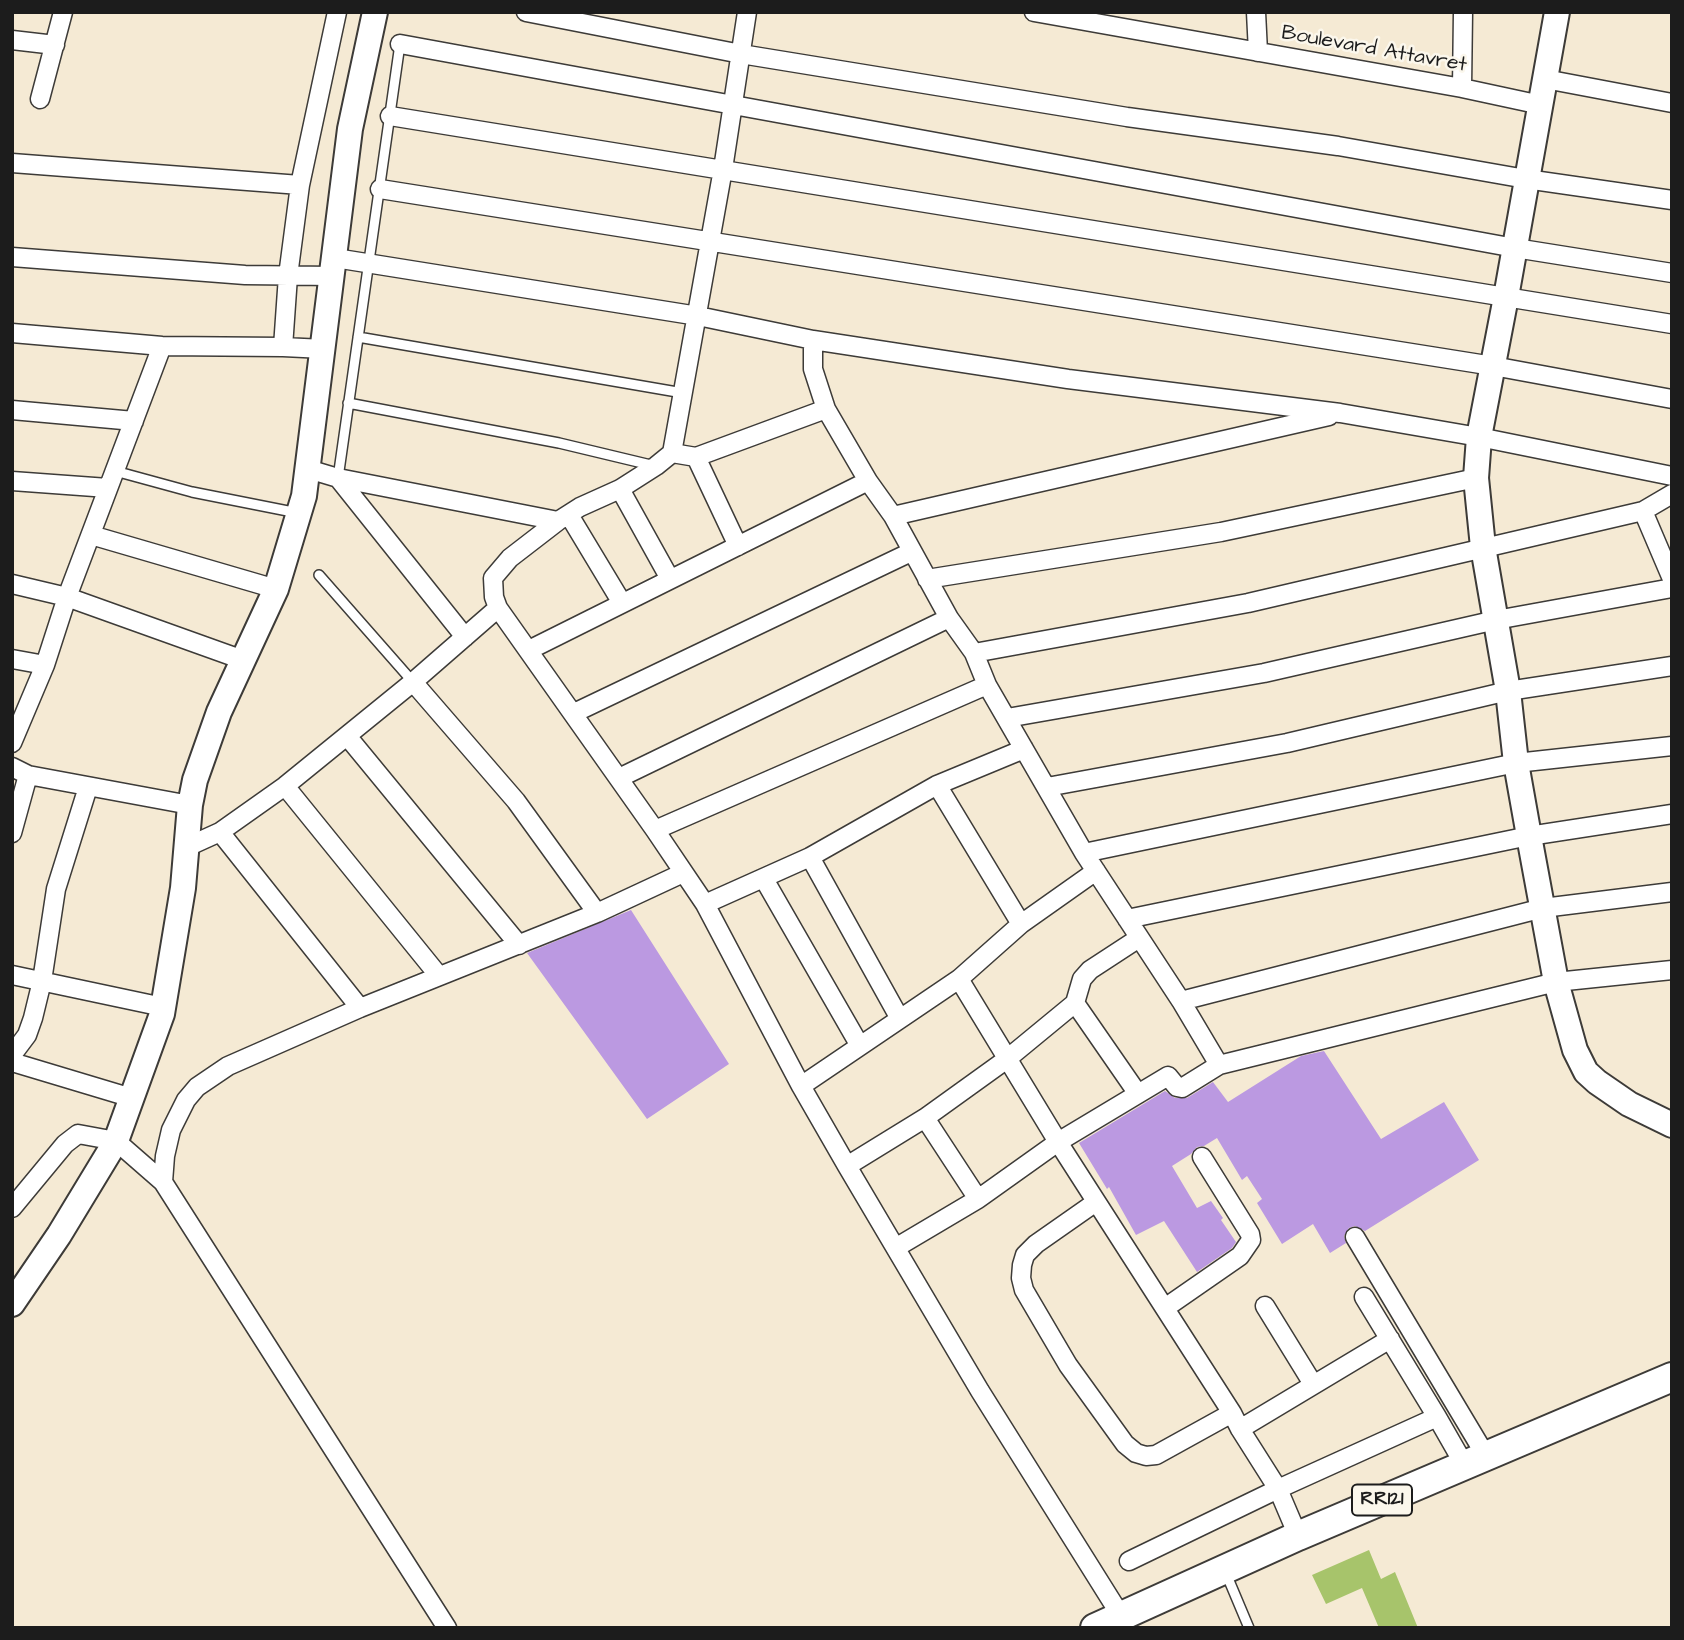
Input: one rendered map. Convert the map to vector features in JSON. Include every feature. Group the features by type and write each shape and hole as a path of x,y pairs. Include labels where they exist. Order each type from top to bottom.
{"main road":[{"name":"RR121","path":"1095,1628 1298,1536 1672,1377"}],"street":[{"path":"40,99 63,12"},
{"path":"283,347 288,276 300,185 337,12"},
{"path":"12,1304 59,1235 116,1141 162,1014 183,888 190,805 205,747 276,589 300,513 324,349 350,129 375,12"},
{"path":"526,12 741,54 1672,200"},
{"path":"747,12 711,241 672,453 620,489 563,518 510,558 496,574 492,588 498,608 705,904 801,1086 847,1166 980,1391 1121,1616"},
{"name":"Boulevard Attavret","path":"1034,12 1462,88 1541,105"},
{"path":"1256,12 1258,52"},
{"path":"1462,12 1462,88"},
{"path":"1557,12 1479,437 1476,478 1483,547 1529,836 1556,982 1575,1050 1586,1072 1597,1082 1629,1104 1672,1125"},
{"path":"12,40 55,45"},
{"path":"400,44 1515,248 1672,273"},
{"path":"1545,79 1672,103"},
{"path":"390,116 1672,324"},
{"path":"12,163 300,185"},
{"path":"380,189 1493,366 1672,399"},
{"path":"12,257 288,276 369,263 698,316 813,340 1068,379 1340,413 1479,437 1672,476"},
{"path":"12,332 163,346 324,349"},
{"path":"813,340 813,369 826,409 868,481 893,516 949,618 974,653 987,685 1084,853 1181,1001 1219,1065"},
{"path":"14,736 44,665 67,597 163,346"},
{"path":"672,453 696,457 826,409"},
{"path":"12,410 134,421"},
{"path":"893,516 1340,413"},
{"path":"696,457 738,546"},
{"path":"308,469 338,478 563,518 622,603"},
{"path":"338,478 465,637"},
{"path":"927,579 1221,533 1476,478"},
{"path":"12,481 111,480"},
{"path":"529,650 868,481"},
{"path":"620,489 670,579"},
{"path":"974,653 1248,603 1643,511 1672,494"},
{"path":"1643,511 1672,579"},
{"path":"91,535 276,589"},
{"path":"573,713 911,552"},
{"path":"12,584 67,597 243,660"},
{"path":"1007,718 1264,673 1496,620 1672,588"},
{"path":"187,847 220,832 285,786 413,682 498,608"},
{"path":"619,778 949,618"},
{"path":"12,659 44,665"},
{"path":"1047,787 1287,743 1508,691 1672,666"},
{"path":"413,682 516,801 597,913"},
{"path":"655,830 987,685"},
{"path":"346,736 519,945"},
{"path":"1084,853 1516,763 1672,746"},
{"path":"705,904 810,857 937,785 1024,748"},
{"path":"12,833 20,771 88,787 190,805"},
{"path":"937,785 1021,924"},
{"path":"285,786 439,976"},
{"path":"12,1055 27,1035 33,1017 42,981 56,889 88,787"},
{"path":"1127,919 1529,836 1672,814"},
{"path":"220,832 360,1008"},
{"path":"810,857 900,1019"},
{"path":"801,1086 958,979 1021,924 1096,871"},
{"path":"163,1182 171,1130 186,1100 197,1087 228,1066 360,1008 597,913 683,873"},
{"path":"764,879 860,1046"},
{"path":"1181,1001 1543,908 1672,892"},
{"path":"847,1166 925,1118 1007,1059 1075,1003 1082,979 1090,970 1139,938"},
{"path":"897,1247 978,1199 1058,1142 1168,1076 1177,1087 1182,1088 1219,1065 1556,982 1672,970"},
{"path":"12,975 163,1007"},
{"path":"958,979 1278,1489 1298,1536"},
{"path":"1075,1003 1138,1094"},
{"path":"12,1062 132,1098"},
{"path":"925,1118 978,1199"},
{"path":"12,1208 78,1133 116,1141 163,1182 447,1628"},
{"path":"1165,1308 1240,1256 1251,1240 1250,1234 1202,1157"},
{"path":"1096,1202 1036,1244 1025,1255 1021,1265 1021,1278 1024,1290 1068,1365 1125,1444 1136,1453 1156,1455 1236,1421 1312,1384 1390,1339"},
{"path":"1356,1237 1475,1461"},
{"path":"1364,1297 1437,1417 1475,1461"},
{"path":"1265,1306 1312,1384"},
{"path":"1129,1560 1437,1417"}],"lane":[{"path":"338,478 400,44"},
{"path":"358,337 683,393"},
{"path":"348,403 559,443 656,466"},
{"path":"111,480 192,492 300,513"},
{"path":"319,575 413,682"},
{"path":"1224,1569 1249,1628"}],"green space":[{"path":"1369,1550 1381,1579 1395,1572 1418,1628 1379,1628 1362,1588 1326,1604 1312,1575"}],"building":[{"path":"631,910 729,1064 647,1119 527,953"},
{"path":"1324,1051 1381,1139 1444,1102 1479,1160 1365,1231 1355,1226 1349,1228 1344,1236 1346,1243 1330,1253 1313,1224 1282,1244 1257,1203 1262,1199 1247,1176 1242,1180 1217,1138 1197,1147 1172,1166 1197,1208 1211,1201 1236,1242 1232,1248 1197,1272 1164,1221 1136,1235 1109,1187 1107,1189 1079,1143 1165,1091 1175,1098 1187,1098 1213,1082 1228,1102 1301,1056"}]}
